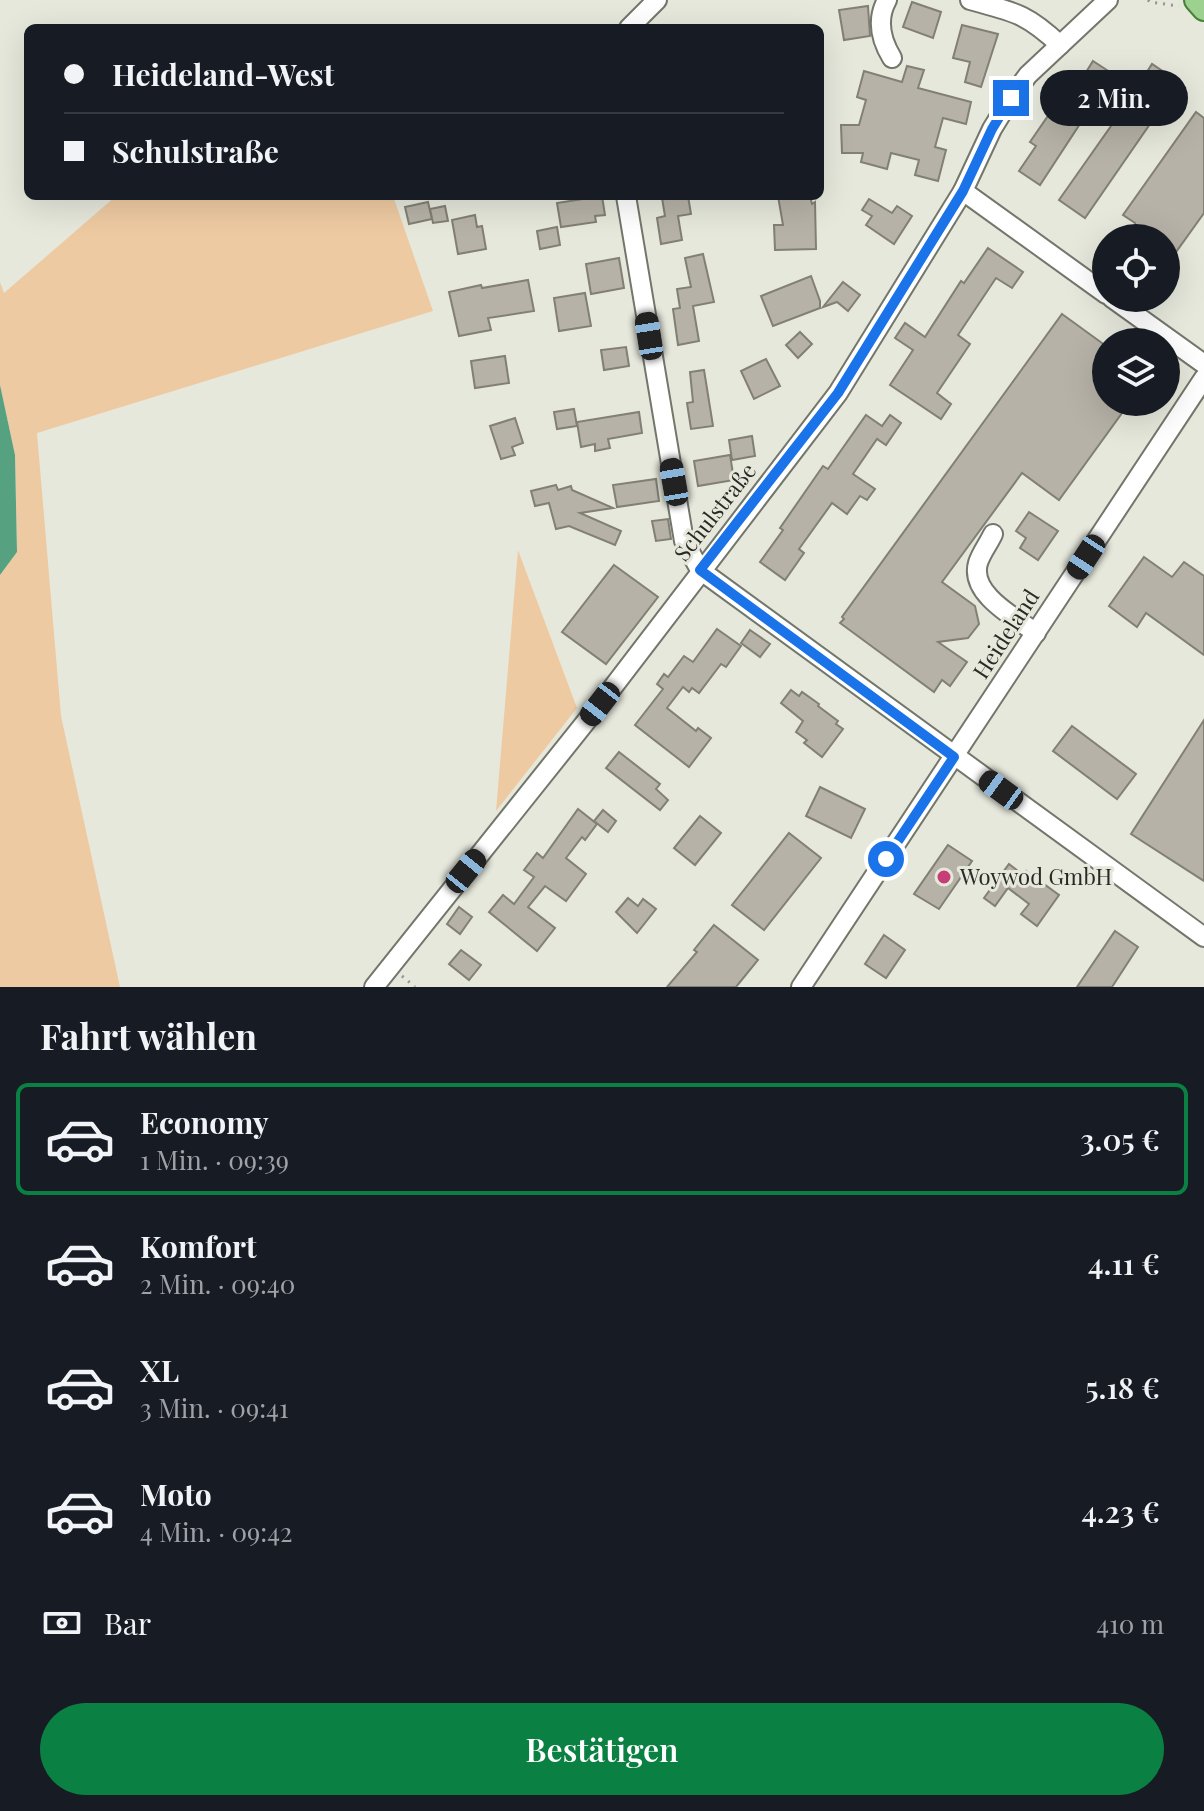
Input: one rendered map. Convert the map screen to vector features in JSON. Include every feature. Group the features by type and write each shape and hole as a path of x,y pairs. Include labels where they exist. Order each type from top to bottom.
{"main road":[{"path":"1196,0 1204,9"}],"street":[{"path":"633,24 657,0"},
{"path":"887,0 880,22 883,43 892,58"},
{"path":"970,0 1020,14 1036,23 1060,45"},
{"name":"Schulstraße","path":"374,987 600,704 838,393 963,191 992,129 1028,75 1108,0"},
{"path":"963,191 1092,284"},
{"path":"627,200 684,541 700,570 1204,937"},
{"path":"1132,312 1204,364"},
{"name":"Heideland","path":"801,987 1204,378"},
{"path":"993,534 977,565 979,582 987,595 1036,633"}],"path":[{"path":"1148,0 1175,6 1185,0"}],"shaded area":[{"path":"111,200 394,200 433,311 37,433 61,716 120,987 0,987 0,575 17,552 15,455 0,385 0,282 4,293"},
{"path":"0,385 15,455 17,552 0,575"},
{"path":"518,550 577,708 496,811"}],"building":[{"path":"912,2 941,12 933,38 903,27"},
{"path":"868,6 870,36 844,40 839,10"},
{"path":"962,25 998,34 981,87 965,82 970,62 953,58"},
{"path":"1093,61 1136,89 1152,64 1179,82 1085,218 1059,200 1118,116 1095,101 1040,185 1019,171 1036,146 1030,142 1072,81 1078,85"},
{"path":"907,66 924,70 918,88 971,102 966,124 943,118 935,147 946,150 938,181 915,175 919,160 891,153 887,169 861,162 863,153 842,153 841,125 859,125 866,100 857,97 864,71 902,82"},
{"path":"1196,112 1204,118 1204,213 1180,246 1180,224 1135,224 1123,215"},
{"path":"869,199 892,213 897,206 912,216 894,244 866,225 872,216 862,210"},
{"path":"603,200 605,215 595,216 596,222 561,227 557,203"},
{"path":"662,200 689,200 691,214 678,216 682,240 661,244 657,218 665,216"},
{"path":"779,200 815,202 816,249 775,250 774,225 783,225"},
{"path":"428,202 432,219 409,224 405,207"},
{"path":"445,206 448,221 433,223 430,209"},
{"path":"475,215 477,227 482,226 486,249 458,254 452,220"},
{"path":"557,227 560,245 540,249 537,231"},
{"path":"988,248 1023,272 1012,288 996,278 958,335 970,344 937,393 951,404 941,419 890,385 913,350 895,338 905,323 925,337 961,281 964,283"},
{"path":"703,254 714,302 693,306 699,341 678,345 673,309 680,308 677,289 691,287 685,258"},
{"path":"619,258 624,288 591,294 586,264"},
{"path":"811,276 820,308 773,326 761,296"},
{"path":"528,280 534,311 488,318 491,330 459,336 449,292"},
{"path":"843,282 860,295 848,311 837,302 823,307"},
{"path":"585,293 591,326 559,331 554,298"},
{"path":"1062,314 1092,336 1092,416 1120,416 1059,500 1022,473 942,582 975,606 979,624 968,638 938,642 967,662 950,686 942,680 934,692 840,623 844,619 842,617"},
{"path":"800,332 812,344 798,358 786,345"},
{"path":"626,347 629,366 604,370 601,350"},
{"path":"505,356 509,383 475,388 471,361"},
{"path":"766,359 780,386 754,399 741,371"},
{"path":"704,370 713,426 691,429 687,403 693,402 690,372"},
{"path":"574,409 577,426 557,429 554,412"},
{"path":"639,412 642,433 608,439 610,448 595,451 595,444 581,447 577,422"},
{"path":"866,415 882,426 890,415 901,423 886,445 877,439 853,474 875,489 867,500 860,496 847,514 832,503 799,549 804,553 785,580 760,562 823,466 828,469"},
{"path":"515,418 523,443 512,447 515,455 501,459 490,426"},
{"path":"752,436 755,456 732,460 729,440"},
{"path":"730,455 734,480 698,486 694,461"},
{"path":"656,479 659,501 617,507 613,485"},
{"path":"556,485 558,490 571,486 572,490 613,508 580,513 621,531 615,545 569,526 556,529 549,503 535,506 531,491"},
{"path":"1029,512 1058,531 1038,560 1020,548 1026,538 1016,531"},
{"path":"668,519 671,539 656,541 652,521"},
{"path":"1144,557 1172,577 1184,562 1204,576 1204,655 1146,613 1137,627 1109,606"},
{"path":"614,565 658,597 606,664 562,632"},
{"path":"717,629 741,646 726,667 721,664 699,693 692,688 689,692 683,687 667,708 696,731 698,728 711,738 689,767 635,725 663,689 657,684 664,674 668,677 684,656 693,662"},
{"path":"750,630 770,644 760,657 741,643"},
{"path":"791,690 799,696 802,692 819,704 843,729 822,757 796,732 803,721 781,703"},
{"path":"1204,720 1204,881 1131,834"},
{"path":"1072,726 1136,774 1117,799 1053,751"},
{"path":"619,752 660,784 656,789 668,800 660,810 606,768"},
{"path":"820,787 865,809 851,838 806,816"},
{"path":"578,809 597,824 566,858 586,874 566,901 545,886 528,907 555,928 537,951 489,912 503,895 514,904 534,877 524,870 537,853 543,858"},
{"path":"603,810 616,821 608,832 594,821"},
{"path":"700,816 721,833 695,865 674,848"},
{"path":"789,833 821,858 764,930 732,905"},
{"path":"948,845 972,861 939,909 914,894"},
{"path":"1009,864 1023,875 1026,871 1059,895 1037,926 1021,914 1029,904 1008,888 995,906 984,898"},
{"path":"628,898 638,906 643,899 656,909 637,933 616,912"},
{"path":"459,907 472,917 460,934 447,924"},
{"path":"714,925 758,960 736,987 667,987 697,952 694,950"},
{"path":"1115,931 1138,947 1112,987 1077,987"},
{"path":"884,935 905,950 886,978 865,964"},
{"path":"461,950 481,965 469,980 449,964"}],"place":[{"name":"Woywod GmbH","path":"944,877"}],"route":[{"path":"886,859 954,757 700,570 838,393 963,191 992,129 1011,98"}]}
